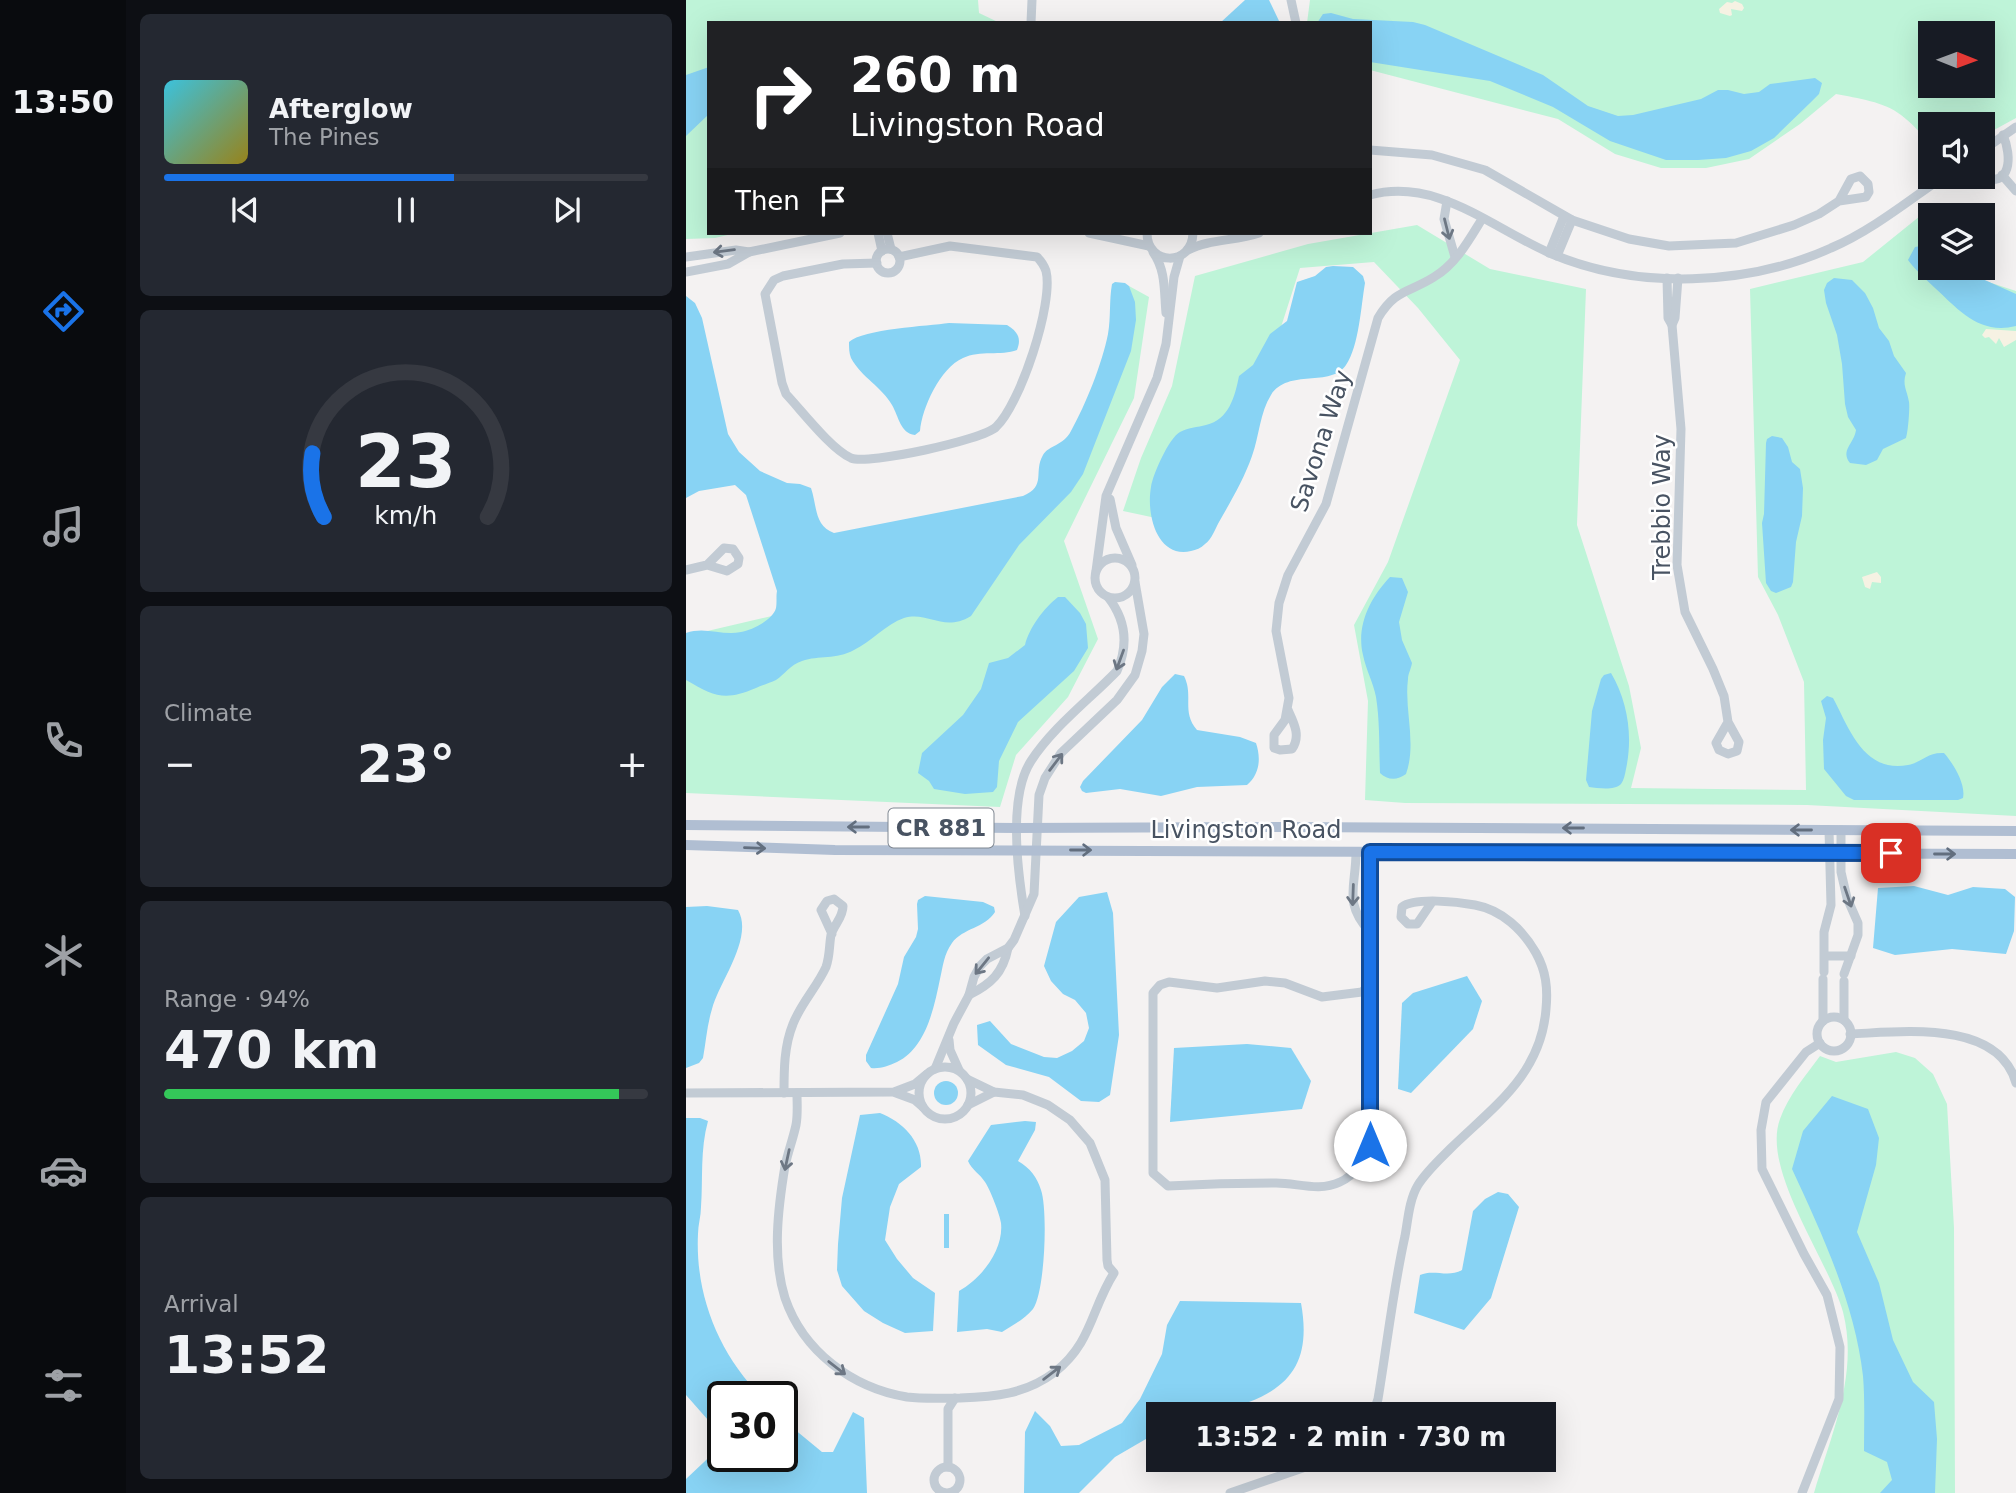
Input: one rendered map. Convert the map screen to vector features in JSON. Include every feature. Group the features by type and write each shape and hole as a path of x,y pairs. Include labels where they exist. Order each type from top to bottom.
{"main road":[{"name":"Livingston Road","path":"686,825 2016,831"},
{"name":"Livingston Road","path":"686,845 799,849 2016,854"}],"street":[{"path":"1031,21 1032,0"},
{"path":"1290,0 1295,21"},
{"path":"1995,141 2016,127"},
{"path":"1995,177 2002,175 2010,160 2003,135"},
{"path":"1372,153 1403,151 1432,155 1485,170 1568,218 1629,239 1669,246 1736,243 1768,235 1819,214 1839,201"},
{"path":"2002,175 2016,191"},
{"path":"1372,195 1396,190 1420,191 1447,201 1553,254 1607,271 1672,278 1753,272 1807,259 1835,247 1925,189"},
{"path":"1447,201 1444,219 1455,257"},
{"path":"1553,254 1568,218"},
{"name":"Savona Way","path":"1288,710 1289,698 1276,631 1279,603 1287,575 1326,504 1378,318 1387,304 1399,293 1434,278 1447,267 1465,247 1482,219"},
{"path":"686,272 728,264 749,252 831,235"},
{"path":"879,235 886,250"},
{"path":"886,250 887,235"},
{"path":"1097,235 1151,249 1166,258 1183,254 1203,244 1252,235"},
{"path":"1148,235 1151,249 1163,271 1167,329"},
{"path":"1135,582 1125,596 1114,598 1103,594 1096,583 1104,509 1110,487 1157,378 1174,277 1183,254 1191,246 1193,235"},
{"path":"877,263 843,264 783,276 774,280 765,294 786,394 841,452 854,459 869,460 912,452 977,437 995,429 1003,420 1013,399 1039,335 1047,280 1042,263 1037,257 950,246 899,257"},
{"path":"686,257 736,250 749,252"},
{"path":"886,250 896,252 899,257 899,267 892,272 881,270 877,263 878,256 886,250"},
{"name":"Trebbio Way","path":"1672,278 1668,318 1672,325 1681,429 1677,565 1685,612 1724,696 1728,722"},
{"path":"969,995 994,981 1002,969 1008,948 1034,894 1039,795 1052,765 1117,700 1135,675 1142,654 1143,634 1134,570 1112,516 1110,487"},
{"path":"1096,571 1111,558 1125,560 1134,570"},
{"path":"686,570 707,565"},
{"path":"1025,916 1016,828 1020,789 1029,763 1048,739 1117,671 1122,659 1125,632 1119,614 1108,597"},
{"path":"1835,830 1830,905 1824,932 1823,1021 1817,1034 1820,1043 1828,1050 1838,1050 1847,1044 1850,1034 1844,1020 1844,978 1858,935 1858,923 1844,888 1835,853"},
{"path":"1356,852 1352,901 1357,916 1370,932"},
{"path":"1370,852 1370,932 1370,985 1370,1145 1363,1161 1350,1177 1338,1184 1321,1188 1280,1183 1168,1186 1153,1173 1153,993 1160,985 1169,982 1217,988 1265,981 1285,983 1322,997 1362,992 1370,985"},
{"path":"1376,1402 1410,1206 1417,1186 1436,1162 1503,1101 1520,1080 1545,1023 1548,990 1542,964 1529,941 1514,924 1481,906 1433,902"},
{"path":"783,1093 789,1034 797,1014 826,967 831,952 831,934"},
{"path":"923,1107 919,1090 949,1038 969,995 974,977 987,958 1008,948"},
{"path":"1825,956 1851,956"},
{"path":"1823,1021 1833,1017 1844,1020"},
{"path":"1850,1034 1902,1032 1965,1037 1986,1045 2000,1058 2016,1083"},
{"path":"949,1038 950,1051 971,1090 968,1105"},
{"path":"1802,1493 1839,1399 1840,1347 1827,1295 1762,1170 1760,1130 1766,1102 1806,1052 1820,1043"},
{"path":"686,1094 894,1092 915,1084 931,1071 948,1067 960,1071"},
{"path":"797,1093 797,1122 786,1165 778,1241 780,1274 791,1312 804,1334 822,1355 853,1379 892,1394 909,1397 988,1398 1011,1394 1035,1385 1072,1356 1094,1320 1104,1290 1114,1273 1107,1260 1105,1180 1090,1143 1070,1120 1048,1105 1023,1095 994,1092 967,1079"},
{"path":"894,1092 915,1100 933,1116 946,1119 959,1115 968,1105 994,1092"},
{"path":"940,1398 948,1409"},
{"path":"948,1467 948,1409 955,1398"},
{"path":"1230,1493 1291,1472"}],"green space":[{"path":"686,0 978,0 979,13 996,21 707,21 707,235 728,235 686,239"},
{"path":"1310,0 2016,0 2016,118 1995,129 1995,112 1918,112 1918,130 1887,107 1836,94 1800,124 1749,159 1706,168 1661,168 1615,154 1558,119 1372,71 1372,21 1307,21"},
{"path":"1918,218 1918,280 1982,280 2016,291 2016,816 1807,805 1405,803 1365,800 1368,701 1354,625 1388,562 1460,360 1418,308 1374,262 1300,268 1281,327 1170,521 1123,511 1141,458 1172,386 1195,276 1308,244 1372,235 1372,233 1417,225 1490,269 1586,289 1577,525 1629,686 1641,748 1631,788 1806,790 1804,682 1778,615 1758,577 1750,289 1863,262"},
{"path":"1129,286 1149,297 1134,398 1064,541 1098,639 1068,697 1016,755 1000,807 686,793 686,636 772,616 964,539 1056,479 1103,389"},
{"path":"1896,1052 1915,1058 1933,1074 1947,1104 1954,1228 1955,1493 1814,1493 1841,1404 1848,1358 1847,1335 1843,1312 1835,1291 1799,1216 1780,1164 1777,1140 1780,1119 1792,1094 1820,1056 1836,1062"}],"sand":[{"path":"1727,2 1742,4 1742,11 1731,9 1730,16 1720,13 1719,9"},
{"path":"1986,329 2016,331 2016,340 2004,347 1999,338 1996,344 1989,337 1982,335"},
{"path":"1877,572 1881,583 1872,582 1870,589 1865,587 1862,577"}],"water":[{"path":"1245,0 1269,0 1279,21 1222,21"},
{"path":"1323,14 1425,25 1543,75 1588,106 1618,116 1701,99 1718,90 1744,94 1759,92 1770,84 1815,78 1822,83 1819,94 1774,138 1751,151 1726,158 1666,160 1610,141 1553,107 1490,81 1372,62 1372,21 1318,21"},
{"path":"707,68 707,116 686,136 686,75"},
{"path":"1918,246 1918,271 1908,260"},
{"path":"1333,266 1353,267 1363,276 1365,283 1357,337 1346,365 1330,376 1288,382 1278,387 1264,409 1245,473 1211,537 1202,547 1193,551 1179,552 1170,548 1156,532 1150,510 1151,487 1167,449 1180,432 1214,422 1225,413 1233,399 1239,376 1253,365 1270,334 1287,321 1297,282"},
{"path":"1834,278 1852,280 1865,293 1879,328 1906,373 1909,405 1906,438 1883,449 1877,460 1866,465 1850,463 1846,454 1856,430 1848,417 1845,404 1837,335 1824,290 1827,283"},
{"path":"1928,280 1985,280 2016,294 2016,326 2003,328 1980,324"},
{"path":"1115,282 1129,286 1135,302 1136,320 1131,351 1083,474 1071,492 1019,545 971,616 952,622 921,617 904,618 847,653 802,661 776,680 736,695 713,693 686,680 686,633 700,630 734,633 756,627 774,612 777,591 746,495 735,485 699,491 686,498 686,296 695,303 702,318 728,434 739,452 760,471 787,483 811,488 820,520 834,533 1023,496 1035,488 1043,455 1068,436 1093,384 1108,334 1111,290"},
{"path":"949,323 1007,325 1018,335 1017,350 970,356 955,363 934,390 924,411 920,431 915,435 910,434 903,428 888,399 850,356 849,342 881,331"},
{"path":"1772,436 1782,438 1788,447 1792,462 1800,469 1803,488 1793,582 1791,587 1776,593 1771,591 1766,583 1762,523 1766,443"},
{"path":"1390,577 1402,578 1408,592 1399,622 1402,640 1412,663 1407,691 1409,762 1406,774 1392,779 1380,773 1376,697 1361,644 1366,613 1376,594"},
{"path":"1058,597 1065,597 1086,624 1088,648 1074,671 1018,722 999,761 997,787 993,792 965,794 934,789 929,781 918,773 922,753 963,715 981,689 989,663 1008,658 1025,645 1038,619"},
{"path":"1611,673 1625,707 1629,744 1623,781 1614,788 1606,789 1589,787 1586,780 1592,711 1601,679"},
{"path":"1175,674 1184,676 1187,683 1188,710 1197,730 1240,737 1256,743 1259,754 1255,776 1247,785 1197,787 1161,796 1120,789 1086,793 1082,791 1080,787 1083,781 1142,720 1162,687"},
{"path":"1827,696 1833,698 1860,747 1880,762 1893,766 1908,765 1933,754 1944,753 1961,780 1963,798 1854,800 1846,796 1824,769 1823,740 1826,718 1821,701"},
{"path":"1914,886 1948,895 1973,887 2005,889 2015,897 2014,931 2006,954 1952,949 1895,955 1873,948 1878,888"},
{"path":"1107,892 1113,913 1119,1035 1110,1095 1099,1102 1081,1101 1049,1077 1006,1065 978,1045 977,1025 990,1021 1011,1044 1044,1057 1057,1058 1084,1041 1089,1028 1086,1013 1075,1000 1063,994 1051,981 1044,966 1056,922 1079,897"},
{"path":"925,896 983,902 994,907 995,912 986,921 962,934 949,947 927,1026 915,1047 897,1062 871,1068 866,1061 866,1055 898,984 904,957 916,937 917,904 918,900"},
{"path":"707,906 738,910 742,933 734,960 712,1009 703,1058 699,1063 686,1068 686,907"},
{"path":"1467,976 1482,1001 1473,1029 1411,1093 1398,1089 1402,1003 1413,993"},
{"path":"1247,1044 1291,1048 1311,1081 1302,1109 1170,1122 1174,1048"},
{"path":"946,1081 957,1088 958,1093 951,1104 946,1105 935,1098 934,1093 941,1082"},
{"path":"1832,1096 1868,1109 1879,1138 1876,1165 1857,1232 1879,1283 1893,1340 1913,1382 1934,1402 1937,1439 1935,1493 1880,1493 1892,1480 1887,1462 1864,1451 1863,1376 1853,1322 1826,1244 1792,1169 1803,1131"},
{"path":"880,1113 903,1127 918,1149 921,1167 899,1184 890,1207 885,1240 913,1278 935,1293 933,1331 905,1333 864,1311 842,1286 837,1270 842,1198 860,1115"},
{"path":"686,1118 700,1118 708,1121 703,1153 698,1234 701,1279 713,1322 722,1342 748,1381 707,1381 707,1419 686,1395"},
{"path":"1036,1122 1035,1130 1018,1161 1037,1181 1043,1200 1043,1269 1037,1300 1026,1316 1002,1332 987,1329 957,1332 959,1291 975,1279 989,1263 1001,1233 997,1208 989,1190 968,1161 991,1125"},
{"path":"1498,1192 1508,1194 1519,1207 1491,1298 1464,1330 1414,1313 1420,1275 1462,1270 1473,1211 1485,1199"},
{"path":"944,1214 949,1214 949,1248 944,1248"},
{"path":"1180,1301 1301,1303 1301,1352 1289,1376 1279,1386 1249,1402 1146,1402 1146,1439 1115,1457 1079,1493 1024,1493 1025,1432 1035,1411 1050,1426 1061,1446 1079,1445 1122,1423 1140,1399 1162,1354 1167,1325"},
{"path":"853,1412 864,1418 867,1493 686,1493 686,1479 707,1459 707,1472 798,1472 798,1432 822,1452 833,1452"}],"route":[{"path":"1370,1145 1370,852 1891,853"}]}
